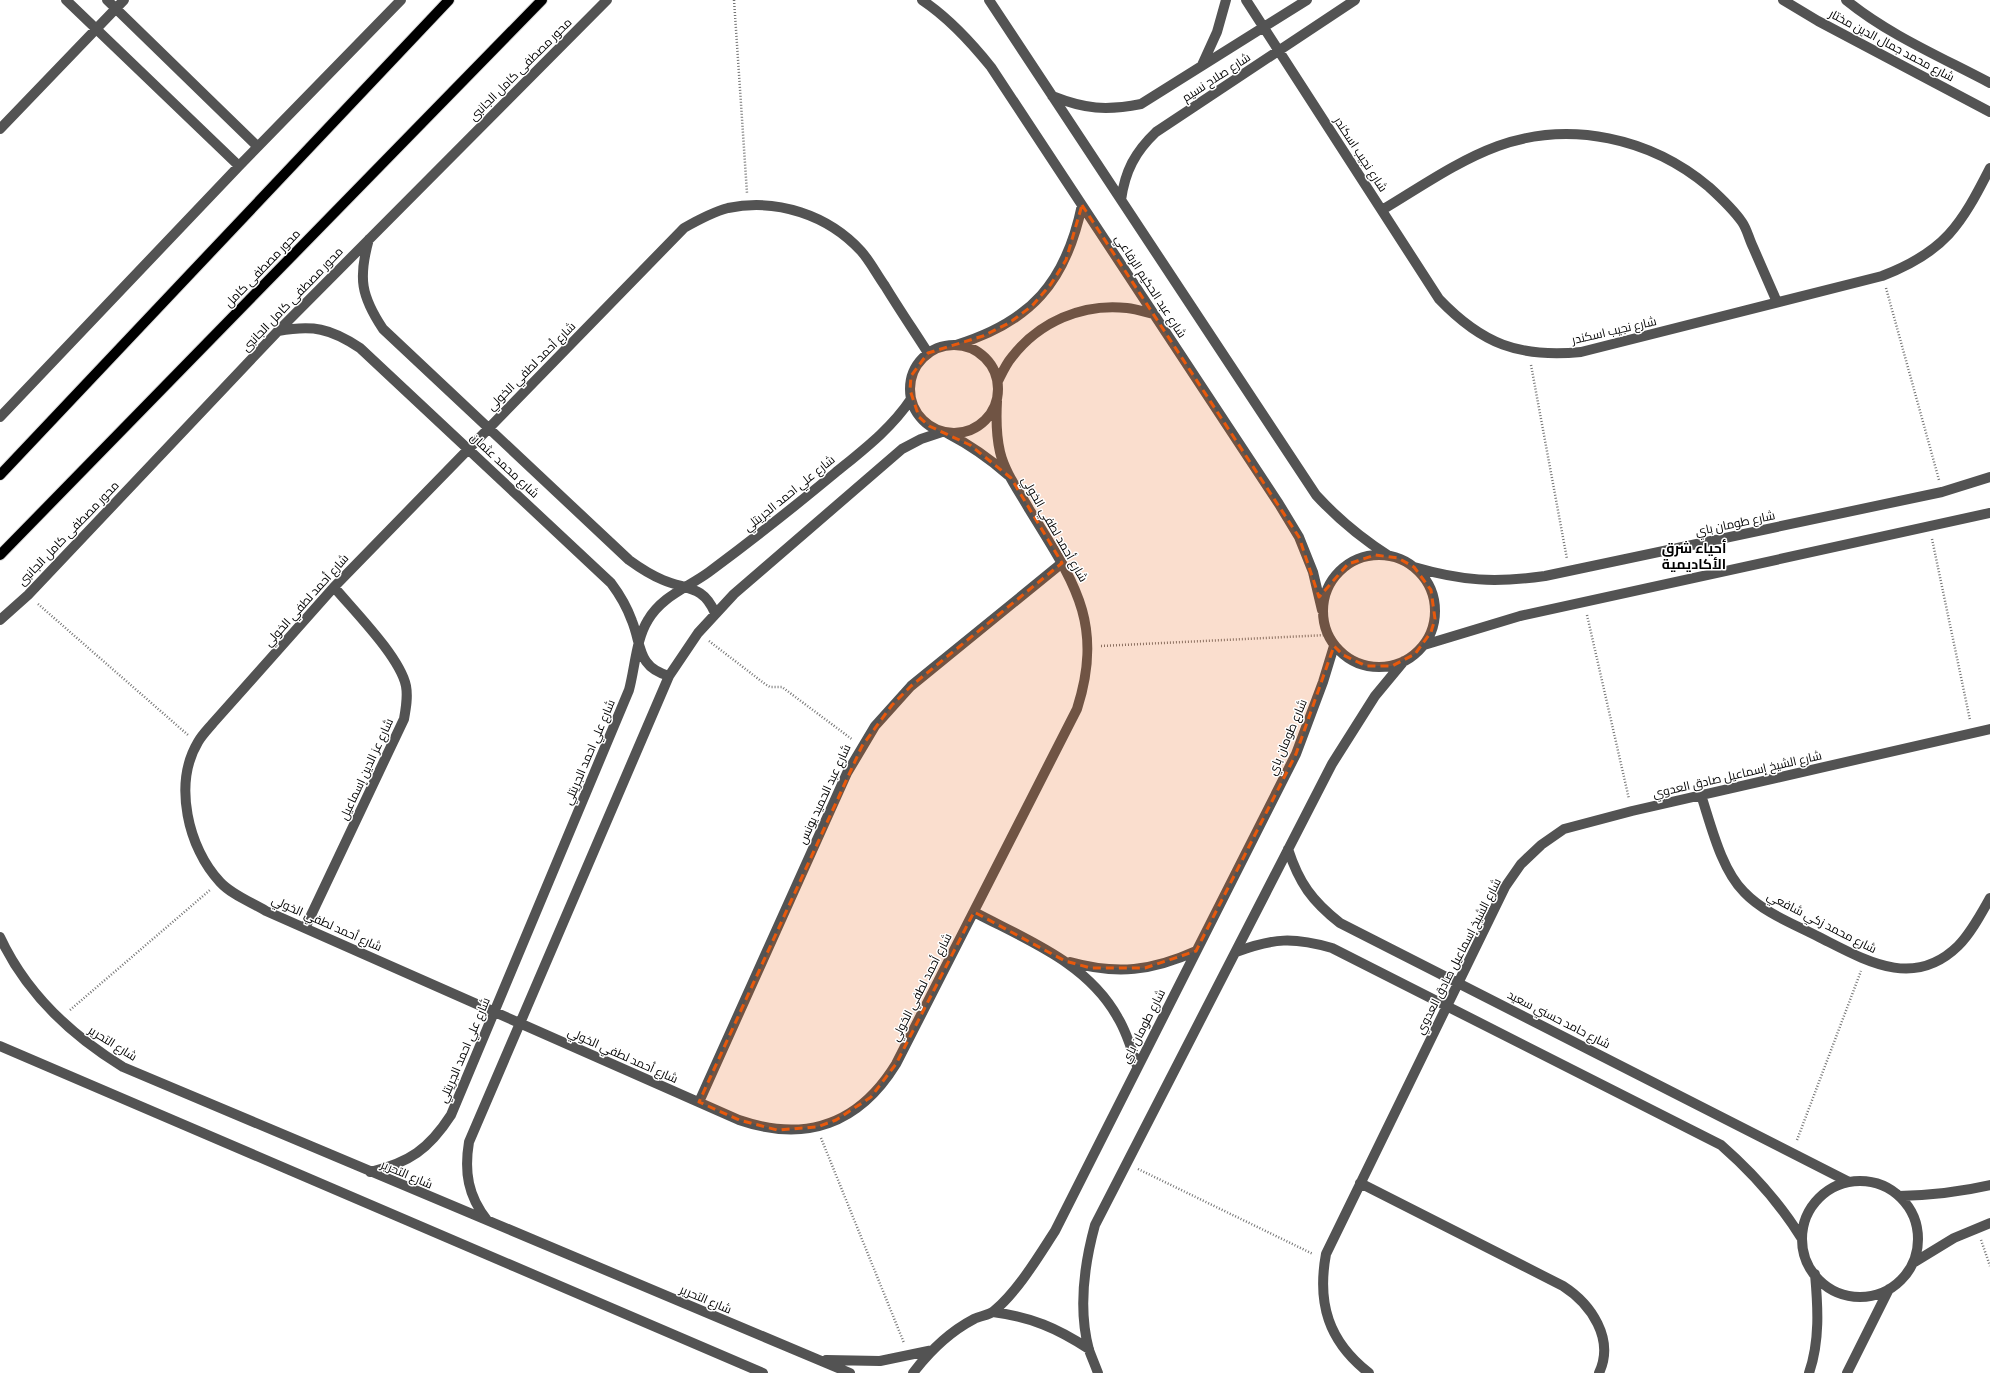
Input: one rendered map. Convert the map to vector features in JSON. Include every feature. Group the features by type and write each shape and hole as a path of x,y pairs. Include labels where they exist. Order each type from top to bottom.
{"main road":[{"path":"0,475 449,0"},
{"name":"محور مصطفى كامل","path":"0,555 542,0"}],"street":[{"path":"66,0 238,166"},
{"path":"107,0 257,146"},
{"path":"0,129 124,0"},
{"path":"0,417 257,146 401,0"},
{"name":"محور مصطفى كامل الجانبى","path":"0,620 28,595 278,331 607,0"},
{"name":"شارع عبد الحكيم الرفاعي","path":"922,0 949,21 992,67 1299,537 1313,572 1322,610"},
{"name":"شارع عبد الحكيم الرفاعي","path":"989,0 1316,495 1337,518 1357,535 1389,556"},
{"path":"1201,67 1217,32 1226,0"},
{"name":"شارع نجيب اسكندر","path":"1246,0 1439,299 1457,318 1479,334 1503,345 1528,352 1555,355 1581,352 1882,276 1908,266 1930,252 1950,234 1966,214 1990,168"},
{"name":"شارع صلاح نسيم","path":"1052,96 1073,104 1096,109 1119,109 1141,104 1307,0"},
{"name":"شارع صلاح نسيم","path":"1121,200 1124,181 1131,162 1142,146 1156,132 1355,0"},
{"name":"شارع محمد جمال الدين مختار","path":"1783,0 1818,21 1990,112"},
{"name":"شارع محمد جمال الدين مختار","path":"1846,0 1867,17 1893,33 1990,82"},
{"path":"1382,210 1467,160 1498,146 1531,137 1565,134 1600,136 1633,144 1670,160 1694,174 1720,196 1742,222 1777,302"},
{"name":"شارع أحمد لطفي الخولي","path":"928,353 862,252 841,233 821,220 799,211 775,206 748,205 727,209 705,217 684,228 334,587 213,723 198,743 189,766 185,792 187,817 194,841 206,864 220,882 235,894 266,911 758,1127 777,1130 797,1130 816,1127 836,1120 855,1110 871,1097 885,1082 896,1064 1077,709 1085,685 1088,634 1082,608 1062,563 1011,478 999,447 996,427 997,401"},
{"path":"1082,205 1076,233 1066,260 1051,284 1032,306 1009,323 983,336 956,345 941,347 928,353 918,363 912,376 910,390 911,399 919,417 929,426 944,432 963,433 978,427 990,416 997,401 998,381 1011,358 1029,338 1050,323 1074,312 1107,307 1127,308 1153,314"},
{"name":"شارع محمد عثمان","path":"370,238 363,262 363,286 370,309 383,329 629,560 646,572 665,581 695,589 704,595 711,603 715,613"},
{"name":"شارع محمد عثمان","path":"278,331 299,327 321,329 342,336 360,348 611,583 624,601 633,621 640,652 652,668 669,676"},
{"path":"956,345 975,350 990,363 998,381"},
{"name":"شارع علي احمد الجريتلي","path":"370,1172 390,1168 409,1159 426,1147 440,1132 450,1115 629,690 635,667 638,642 655,609 669,596 707,574 783,516 889,427 911,399"},
{"path":"489,1222 478,1208 466,1176 466,1159 469,1142 669,676 698,632 740,589 902,449 921,439 944,432"},
{"name":"شارع أحمد لطفي الخولي","path":"944,432 975,449 991,460 1011,478"},
{"name":"شارع طومان باي","path":"1414,567 1446,576 1479,581 1512,581 1569,571 1942,492 1990,477"},
{"path":"1424,645 1487,624 1990,514"},
{"path":"1375,555 1389,556 1406,562 1414,567 1424,578 1431,590 1434,604 1435,618 1431,632 1424,645 1415,654 1404,661 1392,666 1379,668 1354,662 1343,655 1334,646 1327,635 1323,623 1322,610 1324,596 1330,583 1338,572 1348,564 1361,558 1375,555"},
{"name":"شارع عبد الحميد يونس","path":"699,1102 847,773 862,746 888,710 911,686 1062,563"},
{"name":"شارع عز الدين إسماعيل","path":"305,928 404,719 407,703 406,686 400,669 391,655 334,587"},
{"name":"شارع طومان باي","path":"913,1373 933,1350 974,1319 993,1312 1037,1260 1055,1231 1137,1066 1296,754 1321,690 1334,646"},
{"path":"1098,1373 1089,1349 1083,1300 1088,1250 1095,1226 1332,764 1352,730 1375,696 1404,661"},
{"name":"شارع الشيخ إسماعيل صادق العدوي","path":"1370,1373 1340,1343 1329,1322 1323,1299 1322,1276 1324,1260 1458,983 1506,887 1521,864 1536,850 1564,829 1632,811 1990,729"},
{"name":"شارع محمد زكي شافعي","path":"1701,795 1728,870 1743,892 1763,908 1865,960 1891,968 1916,968 1939,961 1958,945 1990,898"},
{"name":"شارع حامد حسني سعيد","path":"1288,849 1299,878 1306,891 1322,909 1340,923 1849,1182"},
{"path":"974,912 1065,961 1086,977 1118,1018 1130,1041 1137,1066"},
{"name":"شارع التحرير","path":"0,937 24,979 45,1005 79,1037 123,1067 850,1373"},
{"path":"1236,952 1259,944 1283,940 1308,942 1332,948 1721,1145 1766,1189 1784,1210 1802,1239 1808,1263 1815,1274 1826,1286 1841,1293 1857,1297 1874,1295 1889,1289 1903,1278 1913,1263 1918,1245 1917,1227 1911,1210 1899,1196 1884,1186 1867,1181 1849,1182 1834,1187 1821,1196 1811,1209 1804,1223 1802,1239"},
{"path":"1065,961 1091,968 1118,970 1145,968 1171,962 1196,951"},
{"path":"0,1046 763,1373"},
{"path":"1360,1183 1576,1294 1591,1312 1601,1334 1604,1349 1603,1364 1599,1373"},
{"path":"1899,1196 1931,1195 1962,1191 1990,1185"},
{"path":"1913,1263 1944,1244 1976,1228 1990,1223"},
{"path":"1809,1373 1817,1335 1818,1305 1815,1274"},
{"path":"1847,1373 1889,1289"},
{"path":"993,1312 1019,1315 1044,1323 1068,1335 1089,1349"},
{"path":"819,1360 850,1362 880,1361 933,1350"}],"path":[{"path":"734,0 748,205"},
{"path":"1882,276 1942,492"},
{"path":"1528,352 1569,571"},
{"path":"1929,527 1973,733"},
{"path":"28,595 198,743"},
{"path":"1584,602 1632,811"},
{"path":"698,632 765,684 770,687 782,687 862,746"},
{"path":"1088,647 1327,635"},
{"path":"60,1019 220,882"},
{"path":"1792,1152 1865,960"},
{"path":"816,1127 909,1356"},
{"path":"1126,1164 1324,1260"},
{"path":"1976,1228 1990,1266"}],"highlighted area":[{"path":"1082,205 1299,537 1319,597 1348,564 1375,555 1398,558 1414,567 1431,590 1435,619 1431,632 1415,654 1392,666 1366,666 1343,655 1334,646 1296,754 1196,951 1145,968 1091,968 1065,961 974,912 896,1064 871,1097 836,1120 817,1127 777,1130 739,1120 699,1102 862,746 892,705 911,686 1062,563 1011,478 970,445 929,426 919,417 910,390 911,376 928,353 983,336 1009,323 1032,306 1051,284 1066,260"}],"district":[{"name":"أحياء شرق الأكاديمية","path":"1694,556"}]}
